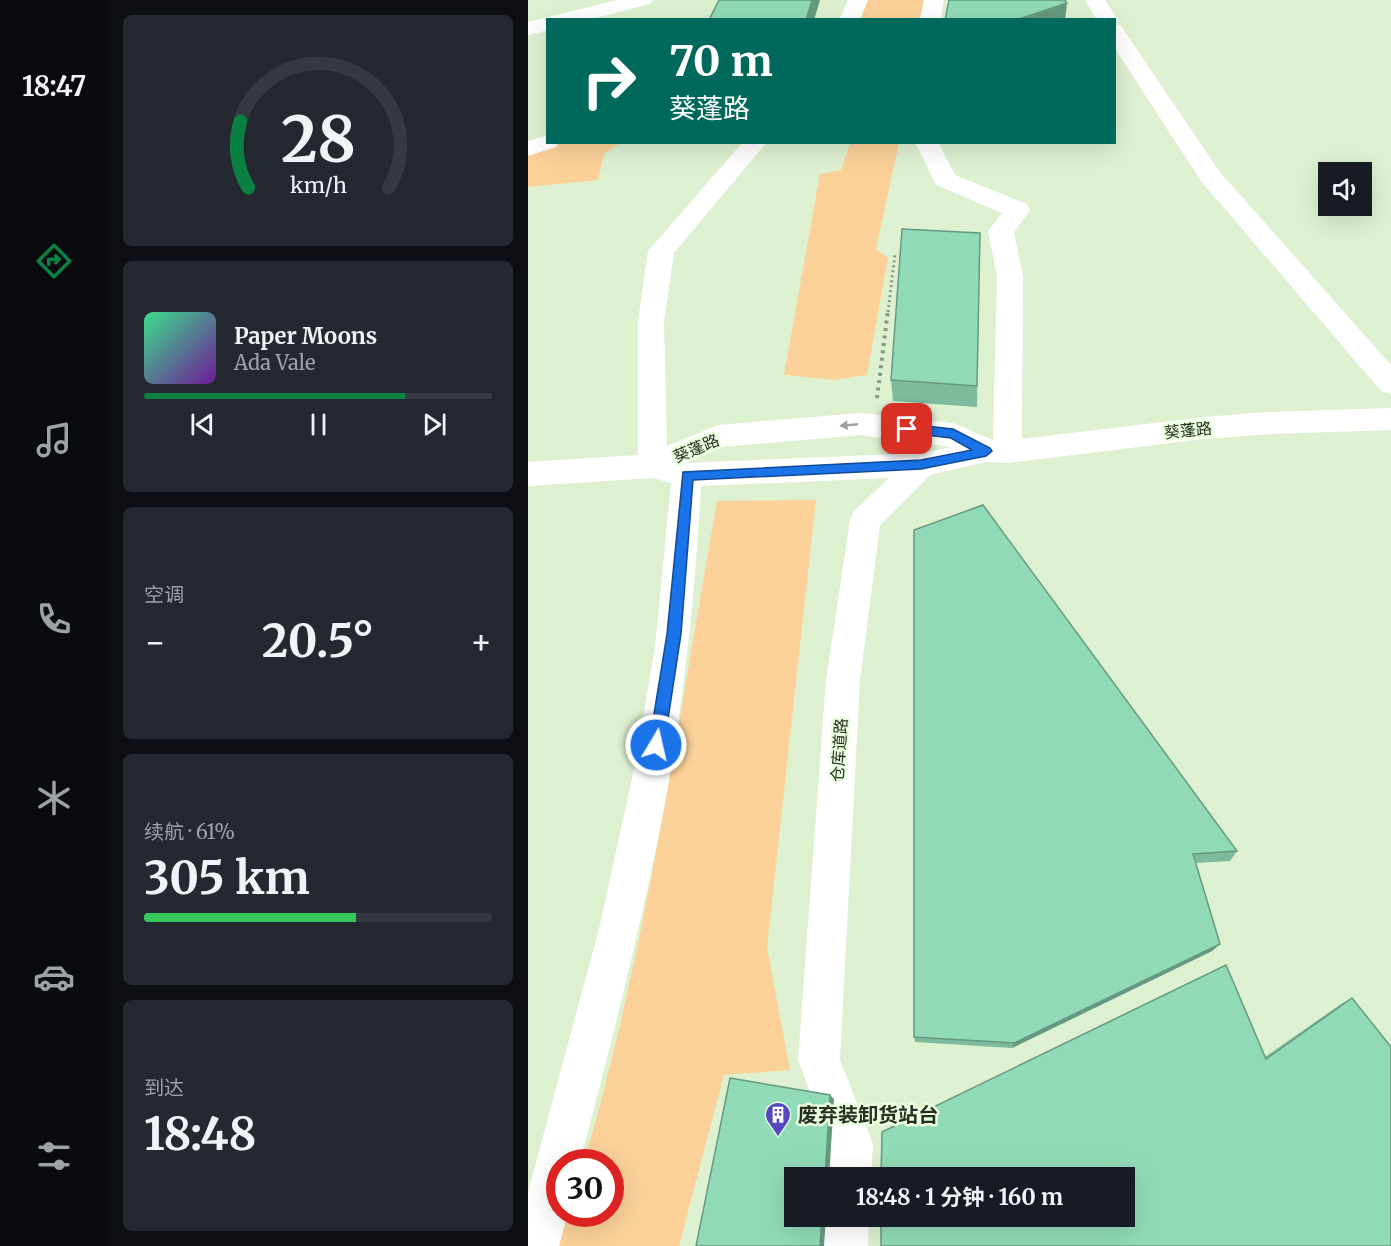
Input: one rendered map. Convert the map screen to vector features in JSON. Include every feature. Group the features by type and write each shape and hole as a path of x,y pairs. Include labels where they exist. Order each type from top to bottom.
{"street":[{"path":"567,11 643,0"},
{"path":"850,18 858,0"},
{"path":"930,18 934,0"},
{"path":"1095,0 1107,18"},
{"path":"528,29 546,24"},
{"path":"1116,33 1210,176 1391,384"},
{"path":"528,149 546,143"},
{"path":"536,1246 619,929 649,789 674,634 670,471 651,321 661,251 754,144"},
{"path":"927,144 945,180 1018,210 1001,231 1010,276 997,452"},
{"name":"葵蓬路","path":"528,474 921,465 997,452 1204,428 1268,423 1391,419"},
{"name":"葵蓬路","path":"670,471 718,436 860,424 953,434 997,452"},
{"name":"仓库道路","path":"850,1167 851,1144 819,1060 843,680 865,520 921,465"},
{"path":"845,1246 846,1227"}],"path":[{"path":"876,404 895,254"}],"shaded area":[{"path":"863,0 924,0 919,18 856,18"},
{"path":"556,144 619,144 604,154 598,180 528,187 528,153"},
{"path":"850,144 899,144 876,249 888,258 867,375 834,380 784,375 820,174 841,170"},
{"path":"816,500 767,947 790,1070 724,1075 679,1246 559,1246 564,1227 624,1227 624,1149 588,1149 626,999 660,834 717,501"}],"building":[{"path":"719,0 812,0 807,18 710,18"},
{"path":"949,0 1065,0 1067,3 1022,18 945,18"},
{"path":"902,229 980,233 977,386 891,380"},
{"path":"983,505 1237,851 1193,854 1220,944 1014,1043 914,1037 914,530"},
{"path":"1226,965 1266,1059 1352,998 1391,1047 1391,1246 881,1246 881,1227 1135,1227 1135,1167 881,1167 882,1132"},
{"name":"废弃装卸货站台","path":"730,1078 830,1095 826,1167 784,1167 784,1227 821,1227 820,1246 696,1246"}],"place":[{"name":"废弃装卸货站台","path":"778,1138"}],"route":[{"path":"656,745 674,634 687,475 921,465 986,451 953,434 907,429"}]}
